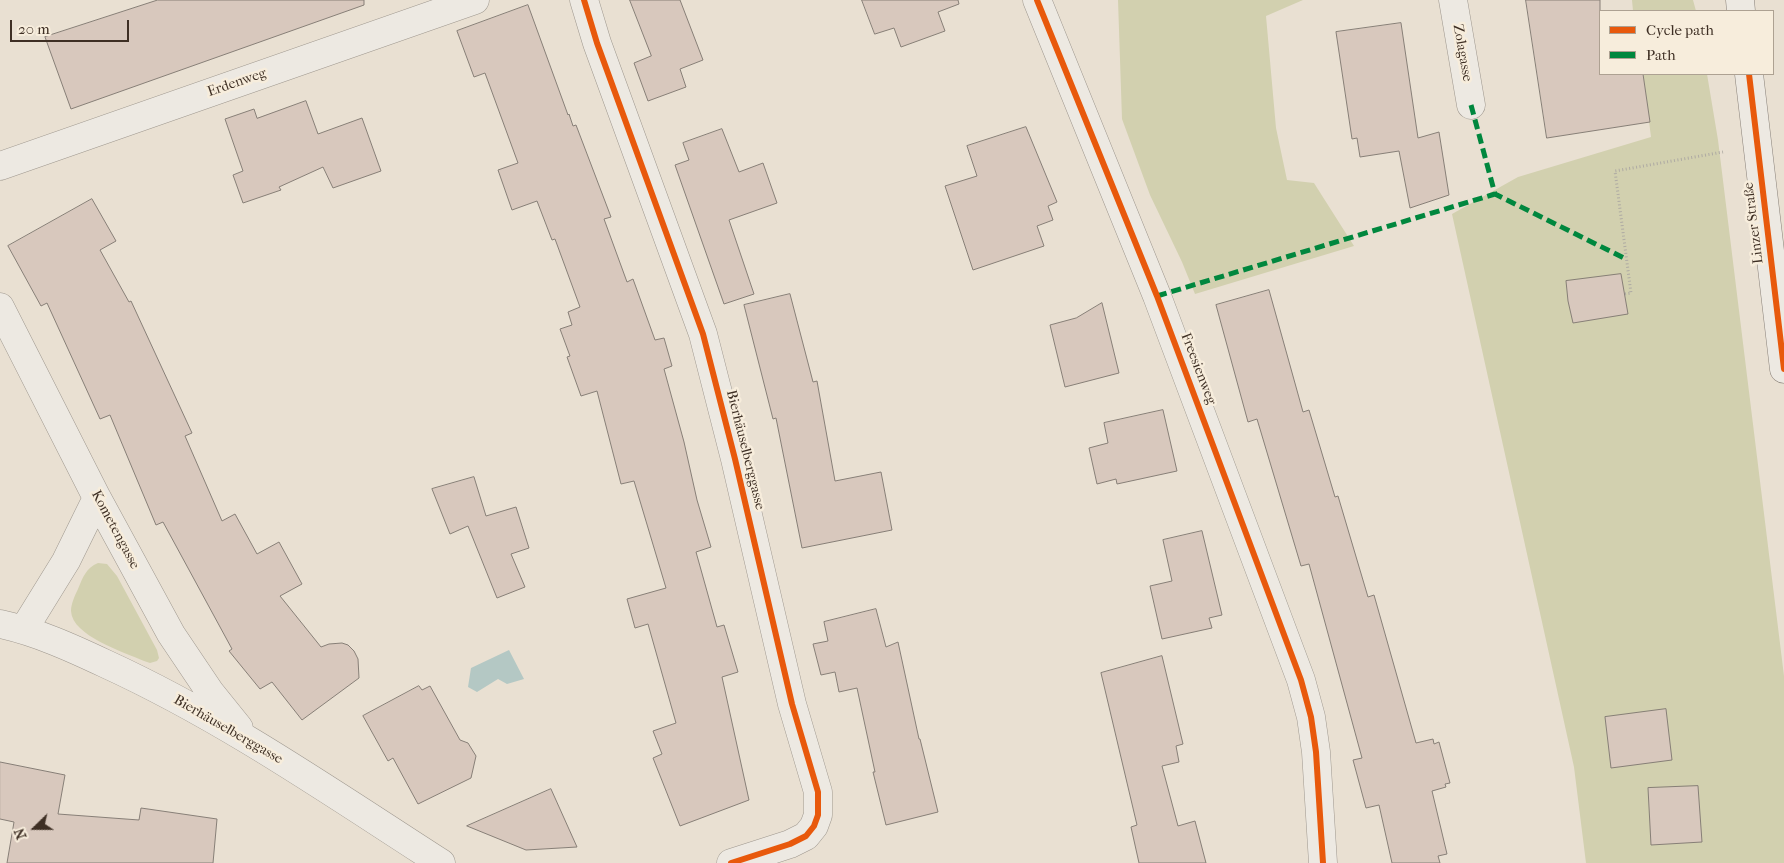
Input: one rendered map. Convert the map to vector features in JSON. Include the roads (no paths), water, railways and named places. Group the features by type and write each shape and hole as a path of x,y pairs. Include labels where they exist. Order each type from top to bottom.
{"street":[{"name":"Erdenweg","path":"0,166 475,0"},
{"name":"Bierhäuselberggasse","path":"584,0 612,87 703,334 792,704 818,792 819,809 817,820 806,836 790,844 731,863"},
{"path":"1020,0 1027,0"},
{"name":"Freesienweg","path":"1037,0 1157,296 1301,680 1311,717 1316,752 1323,863"},
{"name":"Zolagasse","path":"1453,0 1471,105"},
{"name":"Linzer Straße","path":"1749,75 1784,369"},
{"name":"Kometengasse","path":"0,308 97,498 171,634 210,692 250,741"},
{"path":"12,626 66,561 97,498"},
{"name":"Bierhäuselberggasse","path":"12,626 138,679 250,741 441,863"}]}
